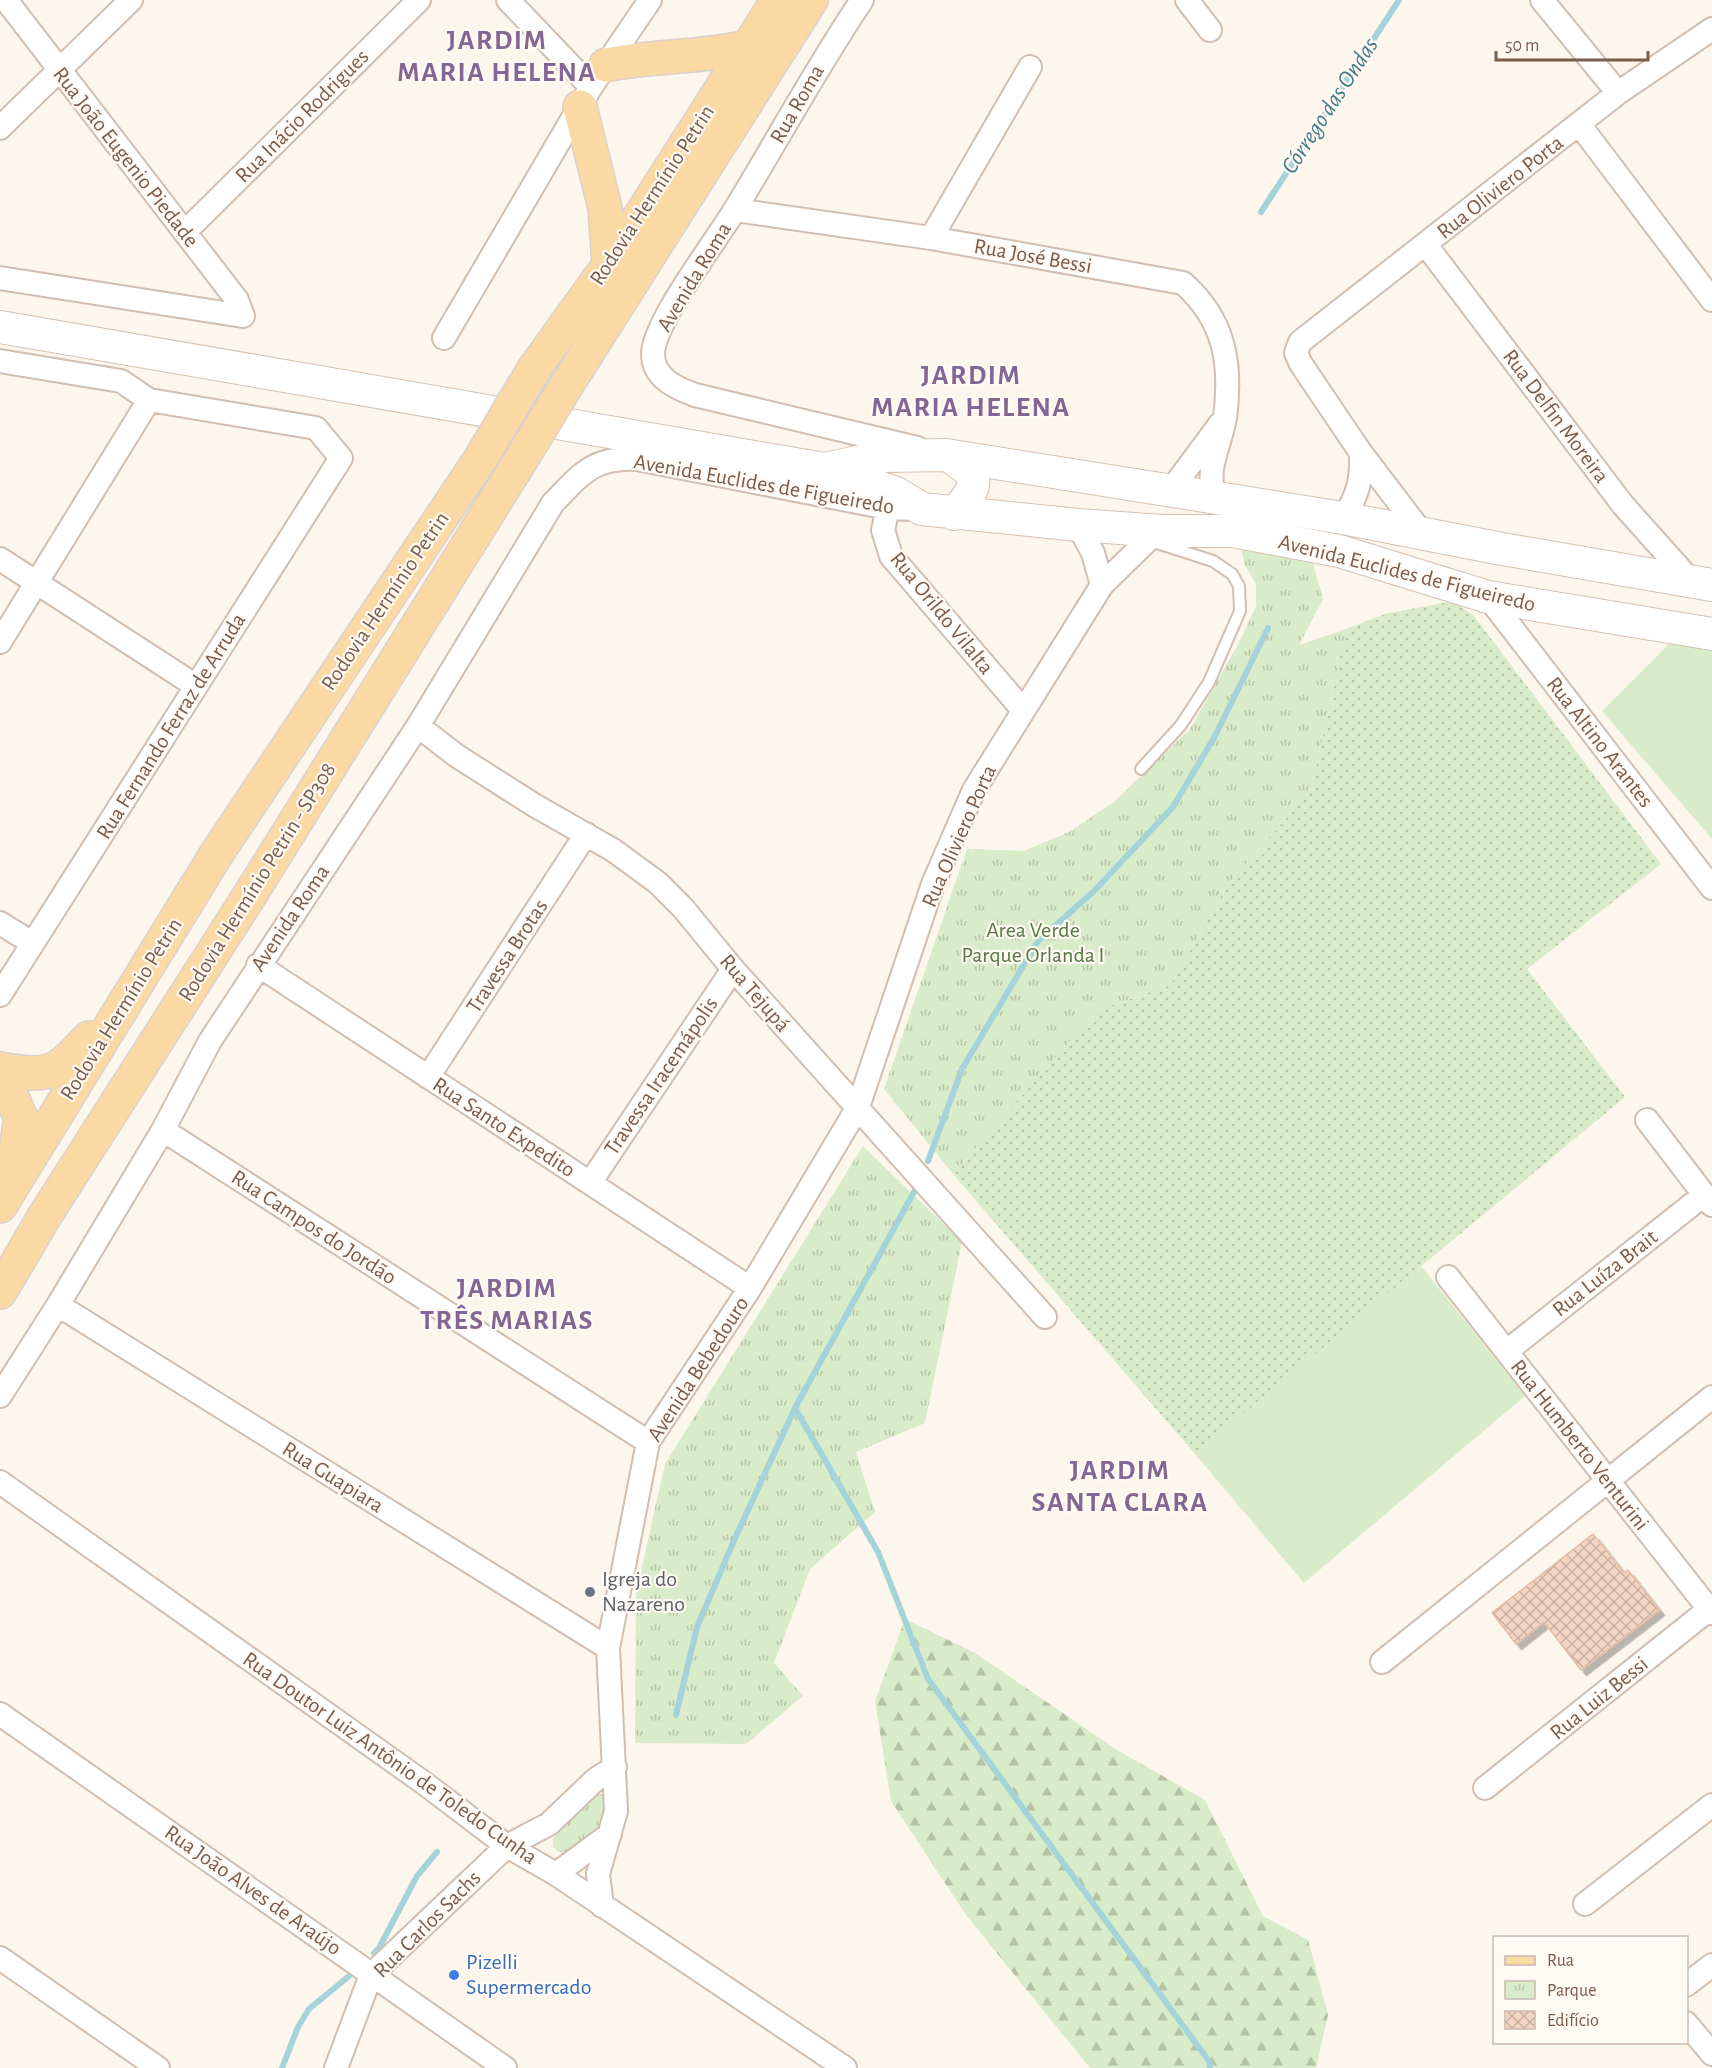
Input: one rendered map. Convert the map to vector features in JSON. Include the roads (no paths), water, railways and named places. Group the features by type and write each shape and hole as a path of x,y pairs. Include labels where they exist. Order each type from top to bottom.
{"main road":[{"name":"Rodovia Hermínio Petrin","path":"4,1199 223,843 480,458 534,369 609,265 778,0"},
{"name":"Rodovia Hermínio Petrin","path":"514,471 811,0"},
{"path":"609,265 592,86 633,59 716,55 748,47"},
{"name":"Rodovia Hermínio Petrin - SP308","path":"0,1292 44,1217 248,898 514,471"},
{"path":"0,1070 28,1074 46,1073 62,1066 137,982"},
{"path":"0,1070 21,1118 4,1199"}],"street":[{"name":"Rua João Eugenio Piedade","path":"0,278 243,316 237,300 6,0"},
{"path":"0,128 131,0"},
{"name":"Rua Inácio Rodrigues","path":"185,232 418,0"},
{"path":"508,0 592,86"},
{"path":"444,338 592,86 650,0"},
{"name":"Rua Roma","path":"735,210 829,48 862,0"},
{"path":"1187,0 1210,30"},
{"path":"1542,0 1618,93"},
{"name":"Rua Oliviero Porta","path":"1361,453 1296,353 1300,342 1618,93 1712,29"},
{"path":"931,238 1030,67"},
{"path":"1579,124 1712,300"},
{"name":"Rua José Bessi","path":"735,210 931,238 1183,283 1208,309 1223,345 1228,369 1225,418 1212,470 1212,496"},
{"name":"Avenida Roma","path":"663,377 655,367 653,353 656,338 735,210"},
{"name":"Rua Delfin Moreira","path":"1426,245 1623,505 1702,583"},
{"path":"0,327 824,469"},
{"path":"0,361 121,381 149,400 0,642"},
{"name":"Avenida Euclides de Figueiredo","path":"663,377 674,387 695,395 946,455 1344,518 1502,549 1702,583"},
{"name":"Rua Fernando Ferraz de Arruda","path":"0,995 342,458 316,428 149,400"},
{"path":"1171,490 1225,418"},
{"path":"1344,518 1356,499 1362,478 1361,453"},
{"path":"1361,453 1422,533"},
{"path":"946,455 965,466 973,474 976,482 971,495 954,514"},
{"name":"Avenida Euclides de Figueiredo","path":"824,469 885,456 946,455"},
{"name":"Avenida Euclides de Figueiredo","path":"606,461 637,459 888,508 922,509 1155,535 1233,531 1339,551 1488,597 1579,614 1712,634"},
{"name":"Avenida Roma","path":"0,1396 58,1305 162,1130 210,1041 258,964 417,726 553,503 581,474 595,464 606,461"},
{"name":"Avenida Euclides de Figueiredo","path":"824,469 896,493 922,509"},
{"path":"1102,585 1093,553 1078,525 1077,508 1080,499 1095,488 1138,487"},
{"name":"Rua Orildo Vilalta","path":"888,508 883,530 891,556 1023,710"},
{"name":"Rua Oliviero Porta","path":"858,1107 933,884 974,790 1102,585 1155,535"},
{"path":"1488,597 1486,574 1502,549"},
{"path":"0,559 196,686"},
{"path":"1579,614 1614,611 1695,619 1703,615 1706,598 1702,583"},
{"name":"Rua Altino Arantes","path":"1488,597 1712,888"},
{"name":"Rua Tejupá","path":"417,726 457,756 586,834 658,883 1045,1317"},
{"name":"Travessa Brotas","path":"428,1077 586,834"},
{"path":"0,923 32,944"},
{"name":"Rua Santo Expedito","path":"258,964 750,1288"},
{"name":"Travessa Iracemápolis","path":"590,1183 733,969"},
{"name":"Avenida Bebedouro","path":"602,1906 598,1874 616,1811 608,1648 648,1443 750,1288 858,1107"},
{"path":"1647,1120 1708,1200"},
{"name":"Rua Campos do Jordão","path":"162,1130 648,1443"},
{"name":"Rua Luíza Brait","path":"1506,1351 1708,1200"},
{"name":"Rua Humberto Venturini","path":"1448,1277 1711,1610"},
{"name":"Rua Guapiara","path":"58,1305 608,1648"},
{"path":"1382,1662 1712,1397"},
{"name":"Rua Doutor Luiz Antônio de Toledo Cunha","path":"0,1482 424,1783 507,1846 556,1874 845,2068"},
{"name":"Rua Luiz Bessi","path":"1485,1788 1711,1610"},
{"name":"Rua João Alves de Araújo","path":"0,1714 343,1952 371,1975 505,2068"},
{"name":"Rua Carlos Sachs","path":"336,2068 371,1975 507,1846 549,1824 596,1779 615,1767"},
{"path":"1585,1904 1712,1805"},
{"path":"556,1874 610,1834"},
{"path":"0,1958 158,2068"},
{"path":"1688,1983 1712,1965"},
{"path":"1688,2025 1712,2054"}],"lane":[{"path":"1141,769 1181,725 1209,682 1240,611 1239,586 1232,574 1213,561 1155,535"}],"waterway":[{"name":"Córrego das Ondas","path":"1261,212 1399,0"},
{"path":"928,1161 962,1069 1038,941 1094,891 1173,807 1215,736 1268,628"},
{"path":"676,1715 697,1627 736,1536 795,1408 919,1183"},
{"path":"795,1408 878,1552 928,1679 1209,2061 1210,2068"},
{"path":"374,1953 379,1948 417,1876 437,1852"},
{"path":"282,2068 298,2027 309,2009 349,1976"}],"place":[{"name":"Igreja do Nazareno","path":"590,1592"},
{"name":"Pizelli Supermercado","path":"454,1975"}],"district":[{"name":"JARDIM MARIA HELENA","path":"497,57"},
{"name":"JARDIM MARIA HELENA","path":"971,392"},
{"name":"JARDIM TRÊS MARIAS","path":"507,1305"},
{"name":"JARDIM SANTA CLARA","path":"1120,1487"}],"park label":[{"name":"Area Verde Parque Orlanda I","path":"1033,942"}]}
